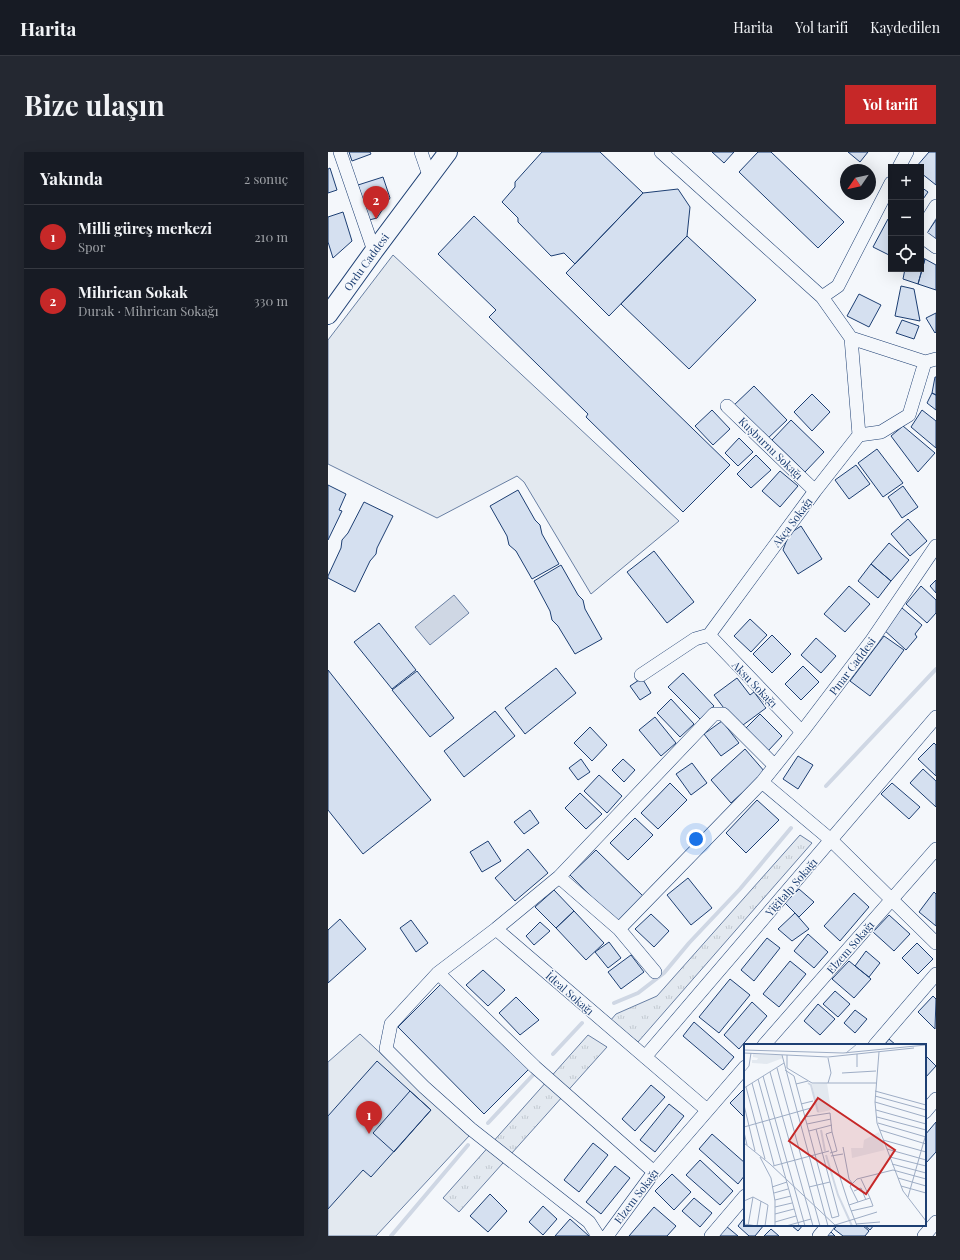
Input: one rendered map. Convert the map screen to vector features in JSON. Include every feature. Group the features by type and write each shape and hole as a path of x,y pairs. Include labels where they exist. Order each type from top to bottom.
{"main road":[{"name":"Ordu Caddesi","path":"328,315 448,152"}],"street":[{"path":"340,152 374,251"},
{"path":"421,152 430,178"},
{"path":"661,152 822,297 851,338 859,435 880,432 909,415 930,361 851,338"},
{"path":"901,164 907,152"},
{"path":"822,297 838,286 888,189"},
{"path":"924,225 936,206"},
{"path":"924,238 936,247"},
{"name":"Kuşburnu Sokağı","path":"727,406 815,491"},
{"name":"Akça Sokağı","path":"709,635 815,491 859,435"},
{"name":"Pınar Caddesi","path":"619,929 762,782 872,640 936,546"},
{"path":"641,676 695,640 709,635"},
{"name":"Aksu Sokağı","path":"709,635 802,732"},
{"path":"598,1236 589,1222 471,1129 424,1087 386,1049 391,1024 438,973 496,929 559,877 714,714 723,714 775,766"},
{"name":"Yiğitalp Sokağı","path":"645,1057 936,718"},
{"path":"762,782 831,840 936,943"},
{"name":"Elzem Sokağı","path":"765,1044 936,849"},
{"path":"559,877 619,929 655,972"},
{"name":"İdeal Sokağı","path":"496,929 707,1110"},
{"path":"438,973 535,1067 654,1172"},
{"path":"876,1044 936,974"},
{"name":"Elzem Sokağı","path":"607,1236 654,1172 744,1068"},
{"path":"926,1111 936,1099"},
{"path":"711,1236 744,1197"},
{"path":"924,1236 936,1222"},
{"path":"819,1236 827,1226"}],"green space":[{"path":"393,255 679,521 591,594 524,482 517,476 437,518 328,464 328,340"},
{"path":"800,835 812,843 638,1042 610,1021 616,1014 657,996"},
{"path":"360,1034 469,1136 376,1236 328,1236 328,1062"},
{"path":"588,1035 607,1047 459,1212 443,1198"}],"shaded area":[{"path":"454,595 469,613 430,645 415,627"}],"building":[{"path":"349,152 370,152 371,154 352,161"},
{"path":"542,152 600,152 643,193 575,264 564,253 551,256 518,222 518,218 502,202 515,187 515,182"},
{"path":"712,152 734,152 724,163"},
{"path":"758,152 771,152 844,222 818,248 739,172"},
{"path":"848,152 868,152 860,162"},
{"path":"929,152 936,152 936,185 924,175 924,164 919,164"},
{"path":"330,168 337,190 328,193 328,169"},
{"path":"383,177 390,198 377,218 369,220 358,185"},
{"path":"678,189 690,207 687,236 609,316 566,273 643,193"},
{"path":"924,189 928,192 924,198"},
{"path":"343,212 352,241 333,258 328,242 328,217"},
{"path":"474,216 730,465 683,512 586,417 588,414 489,317 496,310 438,254"},
{"path":"888,219 888,254 873,247"},
{"path":"936,220 936,240 927,233"},
{"path":"687,236 756,300 689,369 621,304"},
{"path":"925,259 936,265 936,290 918,284 921,272 924,272"},
{"path":"904,272 921,272 918,284 903,279"},
{"path":"901,286 914,289 920,321 895,316"},
{"path":"859,294 881,305 869,327 847,316"},
{"path":"936,313 936,332 935,333 926,318"},
{"path":"902,320 919,326 914,339 896,333"},
{"path":"936,377 936,395 932,393"},
{"path":"754,386 787,420 765,441 732,407"},
{"path":"932,393 936,395 936,410 927,403"},
{"path":"812,394 830,412 812,431 794,412"},
{"path":"712,410 730,429 713,445 695,426"},
{"path":"922,410 936,421 936,448 911,427"},
{"path":"791,420 824,452 805,472 772,440"},
{"path":"903,426 935,453 918,472 891,436"},
{"path":"739,438 753,452 738,466 725,453"},
{"path":"877,449 903,483 883,497 858,463"},
{"path":"756,455 771,470 751,488 737,474"},
{"path":"856,465 870,484 849,499 835,480"},
{"path":"780,471 798,486 780,507 762,491"},
{"path":"328,485 346,494 339,510 342,511 328,540"},
{"path":"903,486 918,507 902,518 888,497"},
{"path":"518,490 535,520 540,525 542,534 559,564 532,579 516,551 509,545 507,536 490,506"},
{"path":"364,502 393,516 377,548 376,554 370,561 355,592 328,578 328,576 341,548 342,540 348,533"},
{"path":"908,519 927,541 910,556 891,534"},
{"path":"801,526 822,559 798,574 783,550 789,534"},
{"path":"889,543 909,560 891,581 871,564"},
{"path":"654,551 694,602 667,623 627,572"},
{"path":"871,564 891,581 878,598 858,581"},
{"path":"561,565 578,595 583,600 585,609 602,639 575,654 558,626 552,620 550,611 534,581"},
{"path":"936,580 936,593 930,586"},
{"path":"849,586 870,604 845,632 824,614"},
{"path":"921,586 936,600 936,613 927,623 906,604"},
{"path":"902,608 922,625 915,634 917,637 906,650 883,629"},
{"path":"750,619 767,635 751,652 734,636"},
{"path":"379,623 416,670 392,689 354,642"},
{"path":"772,635 791,654 772,673 753,654"},
{"path":"884,636 904,650 870,696 850,681"},
{"path":"816,638 836,656 821,673 801,655"},
{"path":"803,666 819,682 801,700 785,684"},
{"path":"556,668 576,693 525,734 505,708"},
{"path":"328,670 431,800 363,854 328,810"},
{"path":"417,671 454,718 430,737 392,690"},
{"path":"683,673 714,706 700,719 668,687"},
{"path":"642,678 651,693 640,700 630,686"},
{"path":"737,678 750,695 754,692 766,708 739,728 714,695"},
{"path":"671,699 694,724 680,737 657,713"},
{"path":"495,711 515,736 464,777 444,751"},
{"path":"760,714 782,736 768,751 745,729"},
{"path":"655,717 676,743 661,756 639,730"},
{"path":"722,721 739,743 721,756 704,734"},
{"path":"590,727 607,745 592,761 574,743"},
{"path":"934,743 936,745 936,776 918,759"},
{"path":"745,749 765,772 731,803 711,780"},
{"path":"798,756 813,765 798,789 783,779"},
{"path":"581,759 590,772 578,780 569,768"},
{"path":"623,759 635,770 624,782 612,770"},
{"path":"692,763 707,783 691,795 676,774"},
{"path":"923,769 936,781 936,807 910,783"},
{"path":"599,775 622,796 607,813 584,791"},
{"path":"670,783 687,800 658,829 641,813"},
{"path":"892,783 920,807 909,819 881,794"},
{"path":"580,793 602,814 586,829 565,808"},
{"path":"757,800 779,820 746,853 726,833"},
{"path":"530,810 539,823 524,834 514,822"},
{"path":"635,818 653,835 628,860 610,843"},
{"path":"488,841 501,861 482,872 470,852"},
{"path":"528,849 548,873 515,901 495,878"},
{"path":"596,850 644,897 617,923 570,875"},
{"path":"688,878 712,908 691,925 667,895"},
{"path":"799,889 814,902 799,917 785,903"},
{"path":"554,890 574,911 556,928 535,907"},
{"path":"934,892 936,894 936,926 919,912"},
{"path":"854,893 869,907 840,941 824,926"},
{"path":"574,911 604,943 586,960 556,928"},
{"path":"795,913 809,929 792,941 778,929"},
{"path":"651,914 669,931 654,947 635,929"},
{"path":"889,915 910,934 894,951 873,932"},
{"path":"340,919 366,949 328,983 328,930"},
{"path":"411,920 428,943 416,952 400,928"},
{"path":"540,922 550,931 534,945 526,936"},
{"path":"808,934 828,952 814,968 794,951"},
{"path":"767,938 780,948 754,981 741,970"},
{"path":"609,942 621,958 608,968 595,952"},
{"path":"917,943 933,959 918,974 902,958"},
{"path":"866,951 880,963 869,977 855,966"},
{"path":"631,955 644,972 621,989 608,972"},
{"path":"790,961 806,974 779,1007 763,994"},
{"path":"849,961 871,979 854,998 832,979"},
{"path":"483,970 505,990 488,1006 466,985"},
{"path":"730,979 750,995 719,1033 699,1017"},
{"path":"442,983 529,1069 484,1114 398,1027"},
{"path":"835,991 850,1004 838,1017 823,1004"},
{"path":"933,996 936,999 935,1029 918,1012"},
{"path":"516,997 539,1020 520,1035 499,1013"},
{"path":"752,1002 767,1016 739,1049 724,1035"},
{"path":"818,1004 835,1019 820,1035 804,1021"},
{"path":"855,1010 867,1019 855,1033 844,1023"},
{"path":"694,1022 734,1057 723,1070 683,1036"},
{"path":"889,1039 895,1044 885,1044"},
{"path":"926,1056 936,1066 926,1077"},
{"path":"377,1061 431,1110 371,1177 363,1170 328,1209 328,1116"},
{"path":"651,1085 665,1097 635,1131 622,1119"},
{"path":"744,1089 744,1117 730,1103"},
{"path":"410,1091 431,1110 394,1152 373,1133"},
{"path":"669,1104 684,1116 655,1152 640,1140"},
{"path":"936,1122 936,1152 926,1163 926,1134"},
{"path":"712,1134 744,1162 744,1176 738,1184 699,1149"},
{"path":"593,1143 608,1155 579,1192 564,1180"},
{"path":"700,1160 733,1191 720,1205 686,1175"},
{"path":"615,1166 630,1178 601,1214 586,1202"},
{"path":"672,1174 691,1192 674,1210 655,1191"},
{"path":"490,1194 507,1211 488,1232 470,1216"},
{"path":"694,1198 712,1213 700,1227 682,1211"},
{"path":"543,1206 557,1219 543,1235 529,1222"},
{"path":"654,1207 676,1226 667,1236 629,1236"},
{"path":"744,1218 744,1226 763,1226 755,1236 749,1236 738,1226"},
{"path":"570,1219 589,1236 555,1236"},
{"path":"726,1226 738,1236 718,1236"},
{"path":"792,1226 802,1226 798,1231"},
{"path":"837,1226 863,1226 869,1231 865,1236 843,1236 834,1229"},
{"path":"865,1226 873,1226 870,1230"},
{"path":"771,1229 779,1236 764,1236"},
{"path":"831,1232 835,1236 827,1236"}],"waterway":[{"path":"826,786 936,669"},
{"path":"614,1003 638,993 664,973 689,943 740,889 791,828"},
{"path":"553,1054 582,1023"},
{"path":"488,1123 533,1075"},
{"path":"391,1236 468,1145"}],"place":[{"name":"Mihrican Sokak","path":"376,219"},
{"name":"Milli güreş merkezi","path":"369,1134"}]}
